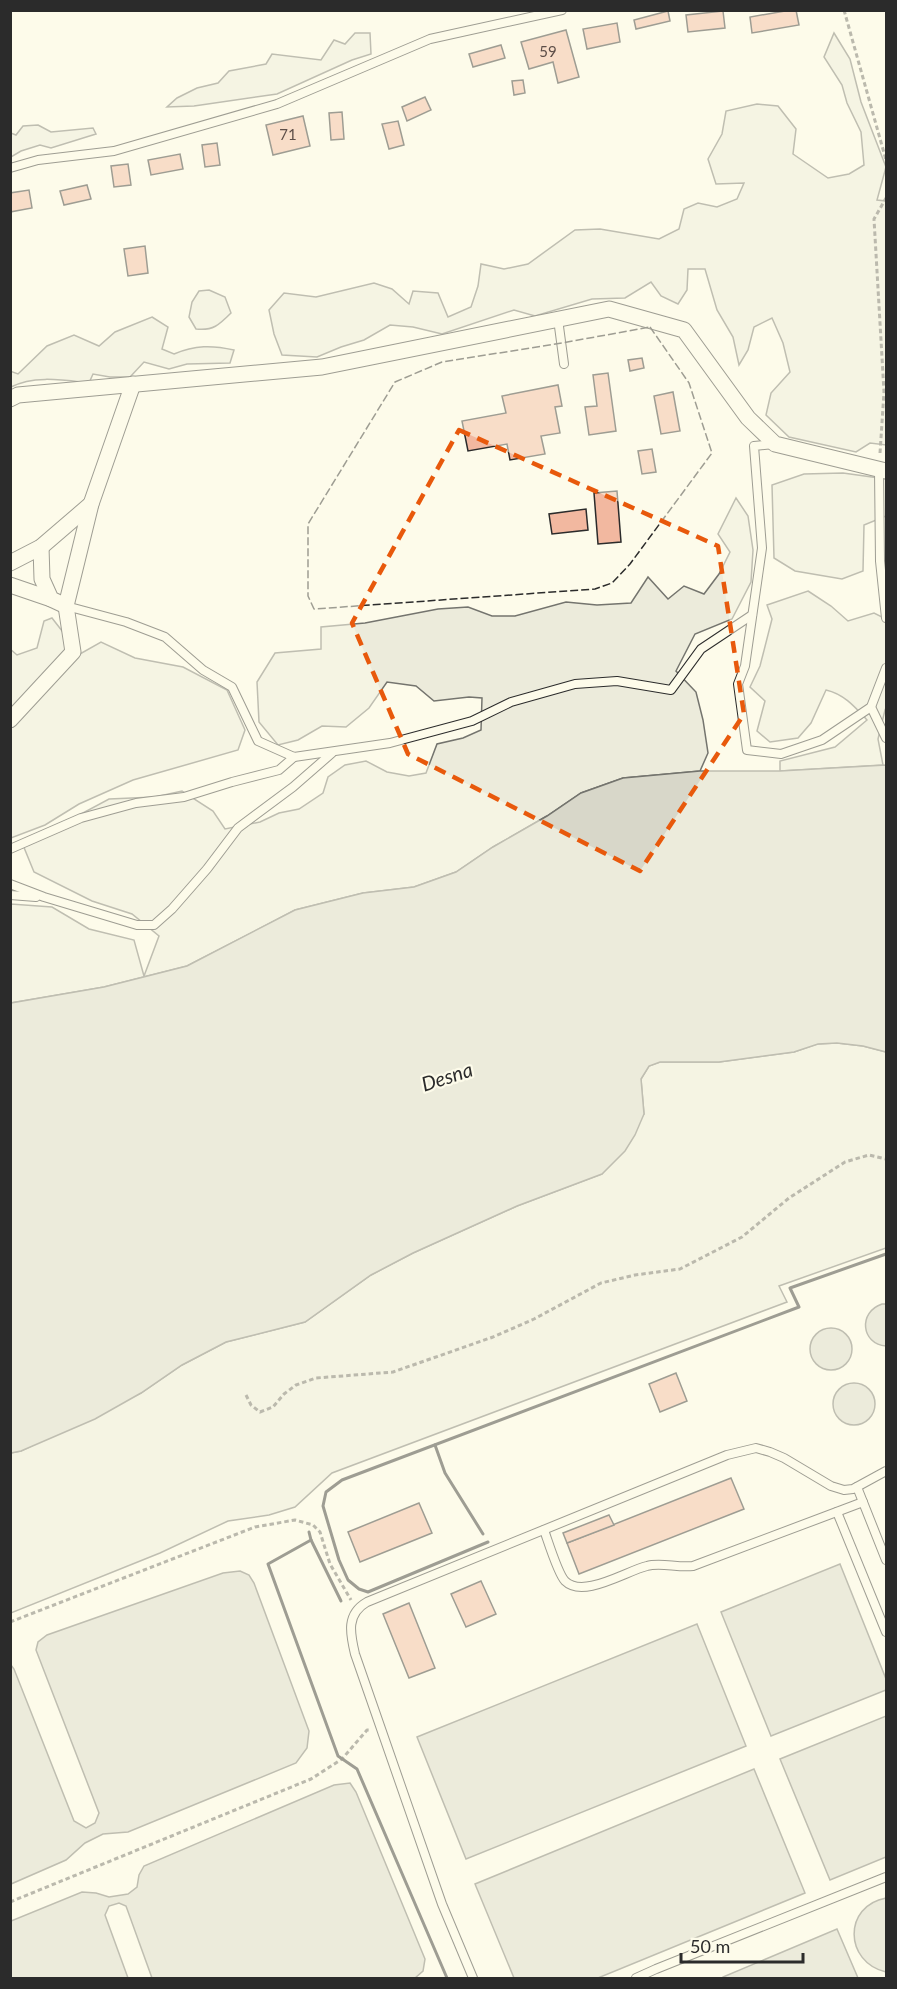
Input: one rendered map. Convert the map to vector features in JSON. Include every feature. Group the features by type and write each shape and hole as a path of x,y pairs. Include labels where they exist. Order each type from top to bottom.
{"street":[{"path":"10,399 18,395 322,367 609,309 684,330 748,418 775,444 883,470"},
{"path":"10,720 73,651 66,606 91,504 133,384"},
{"path":"10,563 41,547 91,504"},
{"path":"41,547 42,579 51,599"},
{"path":"10,585 66,606"}],"lane":[{"path":"10,168 38,160 114,151 277,104 430,39 562,10"},
{"path":"558,319 564,364"},
{"path":"775,444 754,446 762,548 745,666 738,684 747,750 781,754 822,740 871,707 886,668"},
{"path":"883,470 880,561 886,618"},
{"path":"66,606 126,622 165,637 203,670 232,687 258,741 294,757 390,743 472,721 512,702 575,684 617,681 671,690 701,649 752,615"},
{"path":"871,707 886,738"},
{"path":"10,884 44,897 136,925 154,925 172,909 207,869 238,828 293,787 333,752"},
{"path":"10,849 81,818 136,803 184,797 279,770 294,757"},
{"path":"10,895 44,897"},
{"path":"473,1978 442,1904 355,1654 350,1635 353,1615 357,1610 367,1602 746,1449 756,1448 784,1458 831,1486 844,1490 857,1487 886,1471"},
{"path":"857,1487 886,1560"},
{"path":"544,1530 564,1580 574,1586 587,1587 650,1565 678,1568 693,1566 863,1502"},
{"path":"837,1512 886,1632"},
{"path":"636,1978 886,1877"}],"path":[{"path":"844,10 886,160"},
{"path":"883,470 884,392 874,219 886,198"},
{"path":"246,1395 251,1405 261,1412 273,1407 296,1385 316,1378 393,1372 493,1337 534,1319 601,1283 635,1275 680,1269 742,1237 789,1198 845,1162 869,1155 886,1159"},
{"path":"10,1622 255,1527 295,1520 313,1525 320,1533 330,1564 357,1610"},
{"path":"10,1902 311,1779 342,1759 367,1730 380,1727"}],"highlighted area":[{"path":"459,430 718,546 744,714 640,871 408,754 352,623"}],"shaded area":[{"path":"355,33 370,33 371,54 352,60 277,94 194,106 167,107 177,98 197,88 218,83 229,71 266,64 272,54 321,60 334,40 345,44"},
{"path":"834,33 850,59 861,102 886,167 877,200 886,201 886,445 870,443 856,452 789,437 766,415 771,393 790,372 783,343 772,318 754,327 748,350 739,365 733,337 717,310 705,269 688,269 687,290 678,304 661,296 651,282 625,298 592,299 535,316 514,310 442,334 413,327 390,325 364,340 317,357 282,355 274,334 269,310 284,293 316,297 374,283 392,289 409,304 413,291 438,293 448,317 471,307 478,286 481,264 504,269 528,264 575,230 600,229 659,239 679,229 684,209 698,203 717,207 737,199 744,183 716,184 708,159 722,134 726,111 757,104 778,106 796,129 793,154 828,178 849,174 864,165 861,132 847,103 842,85 824,57"},
{"path":"38,125 51,132 93,128 96,134 51,148 40,145 11,157 11,133 16,135 23,126"},
{"path":"209,290 225,297 231,313 215,326 196,329 189,317 192,302 199,291"},
{"path":"152,317 168,327 162,349 174,354 204,347 234,350 230,363 187,364 169,369 144,362 130,377 93,374 89,383 39,380 11,387 10,371 18,374 47,346 74,335 99,346 115,332"},
{"path":"843,473 886,479 886,516 864,525 863,571 842,579 795,571 774,558 772,485 804,474"},
{"path":"736,498 748,516 753,550 751,582 732,619 695,634 676,671 696,692 703,720 708,753 700,771 623,778 581,793 456,872 414,887 363,893 295,910 187,966 104,987 11,1003 11,904 52,907 89,929 134,940 144,976 159,936 132,914 92,901 34,872 23,845 109,799 155,797 182,791 213,811 225,829 260,822 279,813 299,809 323,793 328,777 345,765 366,761 387,772 409,776 426,773 437,744 463,738 481,730 482,698 469,697 434,701 416,686 387,682 369,708 346,727 322,726 298,740 278,745 259,722 257,682 275,653 321,649 321,627 365,623 438,609 468,607 492,616 515,616 566,602 597,605 631,603 648,577 668,599 684,586 704,594 719,574 730,552 718,534"},
{"path":"808,591 848,621 874,613 886,619 886,711 878,739 883,765 780,771 780,761 835,747 867,720 844,698 826,690 811,723 798,738 770,742 757,731 765,701 750,687 760,666 772,619 767,605"},
{"path":"52,618 80,654 101,642 135,658 183,667 227,690 245,730 238,750 133,780 79,804 45,825 11,838 10,649 17,655 37,648 44,621"},
{"path":"837,1043 886,1052 886,1248 779,1286 787,1302 332,1473 295,1507 269,1515 228,1521 160,1553 11,1613 10,1453 21,1451 141,1393 182,1365 226,1342 305,1322 371,1275 413,1253 517,1206 602,1174 644,1114 641,1079 649,1066 660,1062 719,1062 794,1052 817,1044"}],"water":[{"name":"Desna","path":"886,765 886,1052 863,1046 837,1043 818,1044 794,1052 719,1062 660,1062 649,1066 641,1079 644,1114 635,1135 625,1151 602,1174 517,1206 413,1253 371,1275 305,1322 226,1342 182,1365 141,1393 95,1419 21,1451 11,1453 11,1003 104,987 187,966 295,910 363,893 414,887 456,872 581,793 623,778 700,771 780,771"},
{"path":"882,1304 886,1304 886,1346 871,1340 866,1327 869,1314"},
{"path":"831,1328 839,1329 846,1334 851,1341 851,1357 846,1364 839,1369 831,1370 823,1369 816,1364 811,1357 810,1349 811,1341 816,1334 823,1329"},
{"path":"854,1383 862,1384 869,1389 874,1396 874,1412 869,1419 862,1424 854,1425 846,1424 839,1419 834,1412 833,1404 834,1396 839,1389 846,1384"},
{"path":"840,1564 886,1679 886,1690 771,1736 721,1612"},
{"path":"240,1571 249,1575 254,1583 309,1731 307,1748 296,1763 128,1832 103,1834 85,1843 66,1860 11,1884 11,1665 74,1821 86,1828 95,1823 99,1813 36,1650 38,1642 47,1635 223,1573"},
{"path":"697,1624 746,1746 466,1859 417,1737"},
{"path":"886,1716 886,1857 830,1880 780,1759"},
{"path":"754,1769 805,1893 598,1978 514,1978 475,1884"},
{"path":"350,1783 356,1792 425,1959 423,1971 415,1978 152,1978 126,1906 119,1903 109,1906 105,1915 128,1978 11,1978 11,1921 82,1892 109,1897 128,1894 137,1887 139,1875 144,1866 334,1785"},
{"path":"886,1898 886,1972 872,1966 862,1957 856,1946 854,1934 856,1922 862,1912 872,1903"},
{"path":"837,1929 858,1978 723,1978 723,1977"}],"building":[{"path":"796,10 799,25 752,33 750,17"},
{"path":"668,11 670,21 636,29 634,20"},
{"path":"723,11 725,28 688,32 686,15"},
{"path":"617,23 620,42 587,49 583,29"},
{"path":"566,30 579,77 558,83 553,62 529,69 521,42"},
{"path":"501,45 505,58 473,67 469,54"},
{"path":"523,80 525,93 514,95 512,81"},
{"path":"425,97 431,110 407,121 402,107"},
{"path":"342,112 344,139 331,140 329,113"},
{"path":"303,116 310,146 273,155 266,125"},
{"path":"398,121 404,145 389,149 382,124"},
{"path":"217,143 220,165 205,167 202,145"},
{"path":"180,154 183,169 151,175 148,160"},
{"path":"128,164 131,185 114,187 111,166"},
{"path":"87,185 91,199 64,205 60,191"},
{"path":"29,190 32,208 10,212 10,193"},
{"path":"145,246 148,273 128,276 124,249"},
{"path":"642,358 644,368 630,371 628,360"},
{"path":"608,373 616,431 589,435 585,407 597,406 593,375"},
{"path":"558,385 562,406 555,407 560,433 541,436 545,454 510,460 507,444 468,451 462,421 506,413 502,396"},
{"path":"673,392 680,431 661,434 654,396"},
{"path":"652,449 656,472 642,474 638,451"},
{"path":"617,491 621,542 598,544 594,493"},
{"path":"586,509 588,530 552,534 549,514"},
{"path":"676,1373 687,1401 660,1412 649,1384"},
{"path":"731,1478 744,1509 579,1574 567,1543"},
{"path":"419,1503 432,1533 360,1562 348,1532"},
{"path":"609,1515 614,1525 567,1543 563,1533"},
{"path":"481,1581 496,1614 466,1627 451,1594"},
{"path":"409,1603 435,1668 409,1678 383,1614"}],"fence":[{"path":"650,327 689,383 712,453 630,564 612,583 595,589 314,609 308,596 308,524 395,382 442,362 650,327"}],"wall":[{"path":"488,1542 368,1592 359,1589 348,1580 339,1560 323,1506 326,1492 342,1480 799,1307 790,1288 886,1254"},
{"path":"435,1445 445,1473 483,1534"},
{"path":"309,1532 341,1601"},
{"path":"311,1540 268,1564 338,1756 357,1769 447,1978"}]}
